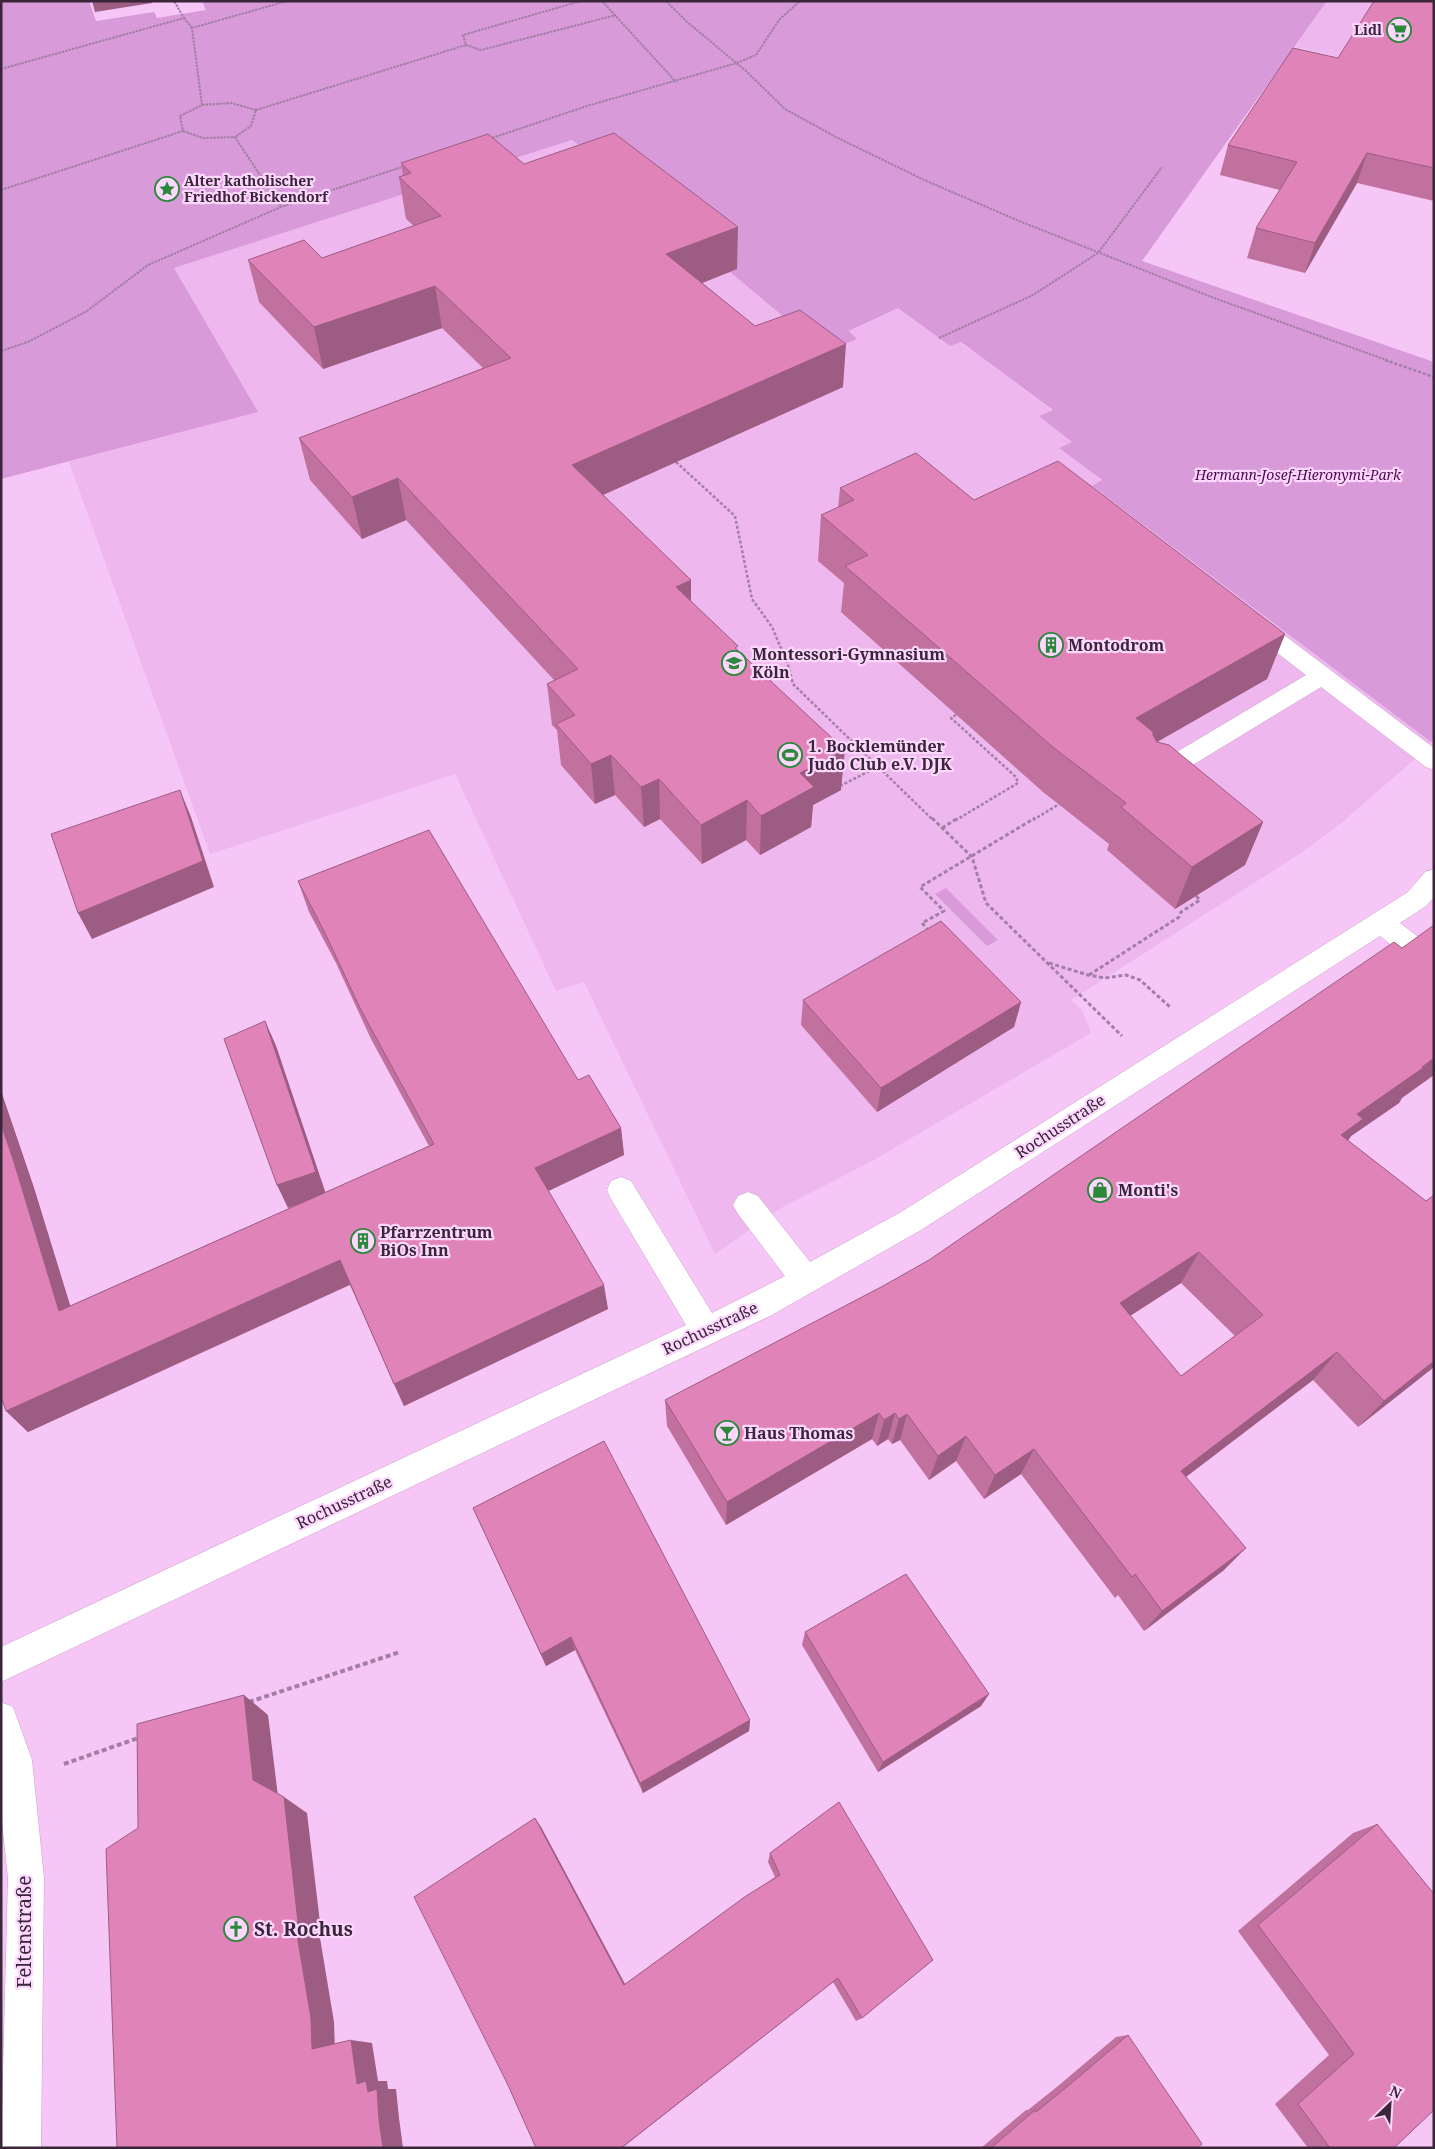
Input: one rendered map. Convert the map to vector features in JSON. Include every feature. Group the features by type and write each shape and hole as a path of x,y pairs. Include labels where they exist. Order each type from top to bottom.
{"street":[{"path":"1236,610 1434,761"},
{"path":"1152,778 1322,676"},
{"name":"Rochusstraße","path":"1,1665 758,1306 911,1221 1381,922 1417,898 1434,879"},
{"path":"1381,922 1434,964"},
{"path":"622,1190 706,1330"},
{"path":"748,1205 760,1223 806,1279"},
{"name":"Feltenstraße","path":"1,1719 14,1760 26,1878 21,2148"}],"path":[{"path":"174,1 192,28 202,105"},
{"path":"192,28 287,1"},
{"path":"466,45 464,35 581,1"},
{"path":"602,1 616,14 676,82"},
{"path":"666,1 686,21 737,63 785,109 836,137 922,179 1098,253 1214,298 1434,377"},
{"path":"485,140 587,106 737,63 756,55 779,20 800,1"},
{"path":"183,131 180,116 202,105 232,103 256,110 466,45 481,50 616,14"},
{"path":"1,69 184,18"},
{"path":"1,190 183,131 203,138 235,137 251,126 256,110"},
{"path":"235,137 282,207"},
{"path":"1,351 28,342 87,311 148,265 282,207 411,164"},
{"path":"939,338 1033,295 1098,253 1162,167"},
{"path":"676,462 735,516 752,598 772,627 788,665 793,684 972,857 986,903 1153,1066"},
{"path":"942,828 1018,783 1016,777 951,718 956,715"},
{"path":"835,779 842,785 879,766"},
{"path":"935,937 922,923 944,911 920,887 1065,800"},
{"path":"1088,976 1179,918 1181,912 1200,900 1196,896"},
{"path":"1047,962 1088,976 1104,978 1126,975 1140,980"},
{"path":"243,1704 400,1652"},
{"path":"85,1756 151,1734"}],"shaded area":[{"name":"Lidl","path":"1327,1 1434,1 1434,78 1295,47"},
{"name":"Montessori-Gymnasium Köln","path":"572,140 683,226 731,273 826,351 857,339 848,332 898,308 950,346 960,342 1053,411 1040,416 1072,442 1059,448 1102,481 1092,487 1431,742 1422,753 1339,825 1301,853 1071,1000 1082,1010 1091,1033 872,1161 781,1208 715,1254 584,982 556,991 455,774 210,854 69,462 257,412 174,268"}],"green space":[{"name":"Hermann-Josef-Hieronymi-Park","path":"1,1 89,1 96,21 154,12 157,18 206,10 202,1 1327,1 1142,261 1434,362 1434,739 1431,742 1092,486 1102,480 1059,448 1072,442 1039,416 1053,410 961,342 950,346 898,308 849,331 857,339 826,352 730,272 737,269 572,140 174,268 258,412 1,479"},
{"path":"946,888 998,940 987,946 935,894"}],"building":[{"path":"1374,1 1434,1 1434,168 1367,153 1315,243 1256,228 1297,162 1228,145 1293,48 1338,58"},
{"path":"614,133 738,227 666,254 755,326 800,310 846,344 572,465 691,580 676,587 738,646 735,648 845,750 800,773 814,787 761,816 747,800 701,825 659,779 641,787 611,755 591,764 556,724 575,715 547,684 578,669 398,478 352,497 299,438 511,358 435,286 314,327 248,260 304,240 322,258 441,216 399,177 411,173 401,163 488,134 524,164"},
{"path":"916,453 974,500 1058,461 1285,634 1136,718 1153,732 1157,742 1169,745 1263,822 1192,867 1121,807 1126,803 1054,748 845,566 868,555 821,515 854,500 840,488"},
{"path":"180,790 203,861 78,913 51,834"},
{"path":"429,830 578,1080 589,1075 621,1128 535,1168 604,1285 394,1384 340,1260 6,1411 1,1396 1,1124 59,1311 434,1144 361,1010 298,881"},
{"path":"941,921 1021,1002 881,1088 803,1000"},
{"path":"1434,925 1434,1058 1423,1068 1357,1114 1363,1119 1341,1135 1426,1201 1434,1195 1434,1361 1384,1401 1337,1352 1181,1471 1246,1548 1162,1611 1135,1574 1132,1577 1034,1449 995,1475 966,1436 938,1456 907,1414 899,1419 895,1413 884,1420 879,1413 727,1502 665,1400 929,1260 1394,942 1402,948","holes":["1199,1252 1263,1315 1181,1376 1120,1303"]},
{"path":"265,1021 316,1172 277,1185 224,1039"},
{"path":"604,1441 750,1720 640,1783 571,1637 541,1654 473,1508"},
{"path":"906,1574 989,1694 883,1762 805,1632"},
{"name":"St. Rochus","path":"244,1695 253,1780 284,1797 298,1922 295,1923 311,2018 312,2049 351,2040 357,2084 366,2081 368,2092 377,2089 383,2148 117,2148 106,1849 138,1828 137,1724"},
{"path":"839,1802 933,1960 862,2018 838,1978 621,2148 536,2148 507,2083 414,1897 535,1818 624,1985 746,1896 780,1875 770,1853"},
{"path":"1377,1824 1434,1894 1434,2110 1394,2148 1330,2148 1298,2104 1354,2054 1258,1925"},
{"path":"1128,2035 1202,2144 1198,2148 991,2148 1035,2110 1036,2112"}],"place":[{"name":"Lidl","path":"1399,30"},
{"name":"Alter katholischer Friedhof Bickendorf","path":"167,189"},
{"name":"Montodrom","path":"1051,645"},
{"name":"Montessori-Gymnasium Köln","path":"734,663"},
{"name":"1. Bocklemünder Judo Club e.V. DJK","path":"790,755"},
{"name":"Monti's","path":"1100,1190"},
{"name":"Pfarrzentrum BiOs Inn","path":"363,1241"},
{"name":"Haus Thomas","path":"727,1433"},
{"name":"St. Rochus","path":"236,1929"}]}
